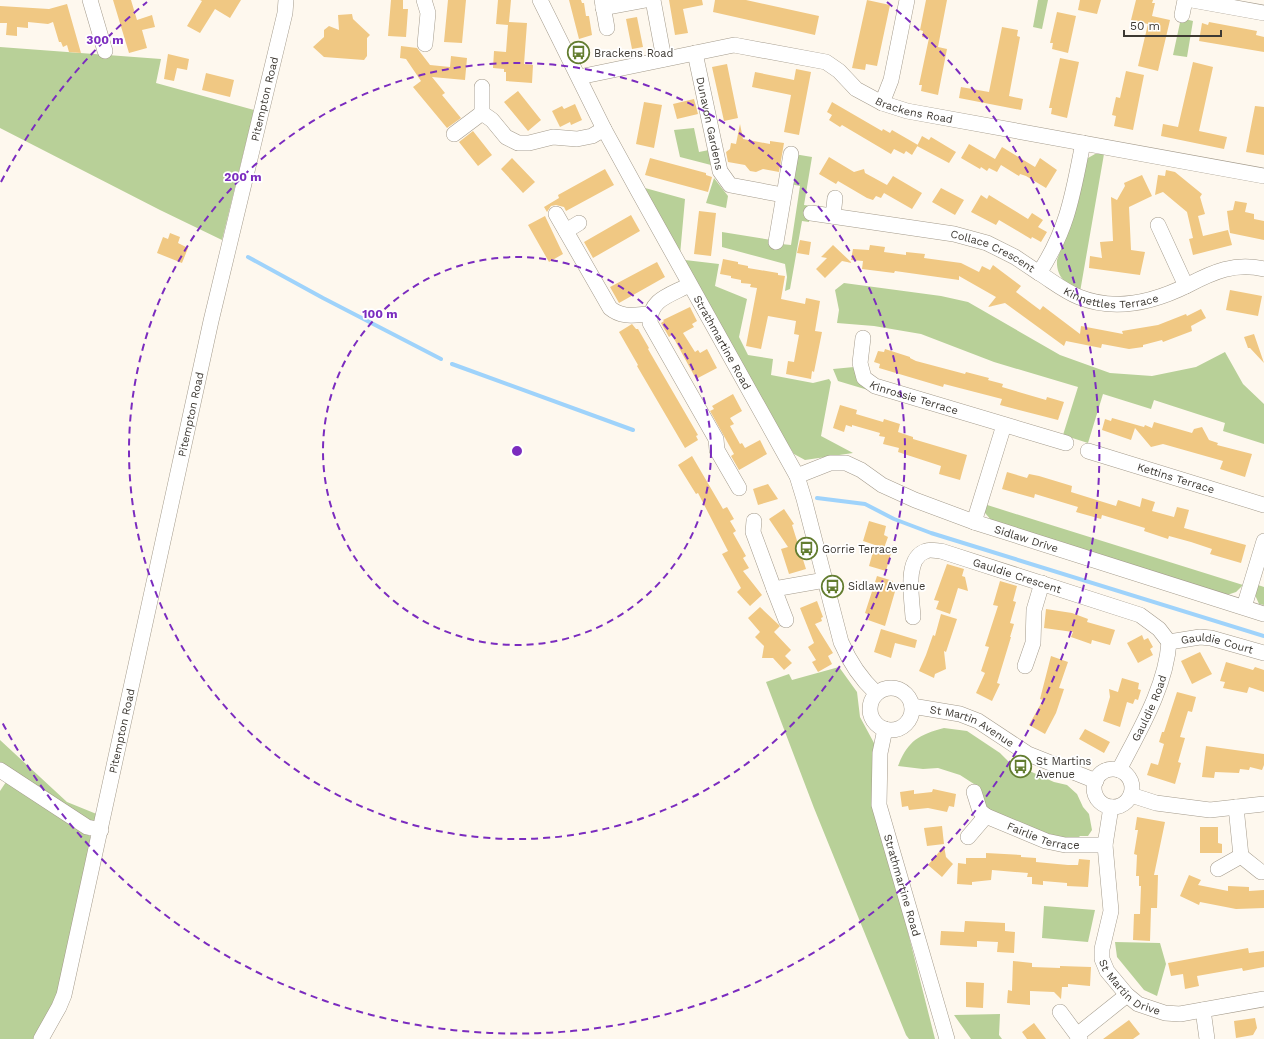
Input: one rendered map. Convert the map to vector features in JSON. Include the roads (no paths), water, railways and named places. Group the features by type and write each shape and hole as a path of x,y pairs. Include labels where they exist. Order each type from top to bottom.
{"street":[{"path":"90,0 104,51"},
{"name":"Pitempton Road","path":"41,1039 60,1007 64,995 211,321 280,35 285,13 286,0"},
{"path":"424,0 428,13 425,44"},
{"name":"Strathmartine Road","path":"540,0 604,129 689,285 797,476 841,642 850,662 860,678 876,693"},
{"path":"607,28 602,4 646,0"},
{"path":"653,0 664,60"},
{"path":"882,103 891,80 907,0"},
{"path":"1182,15 1184,0"},
{"path":"1192,0 1264,13"},
{"name":"Brackens Road","path":"579,77 734,45 826,62 839,71 856,89 882,103 907,111 1264,176"},
{"name":"Dunavon Gardens","path":"695,53 720,171 730,185 783,195"},
{"path":"482,87 482,113"},
{"path":"482,113 492,120 506,137 518,143 529,144 553,137 577,139 592,136 604,129"},
{"path":"454,134 482,113"},
{"name":"Collace Crescent","path":"811,213 954,234 987,243 1015,257 1040,273 1053,252 1068,215 1083,143"},
{"path":"776,242 791,154"},
{"path":"833,216 835,198"},
{"path":"556,214 610,308 616,314 625,316 649,314"},
{"path":"566,231 579,223"},
{"path":"1158,225 1186,286"},
{"name":"Kinnettles Terrace","path":"1040,273 1064,290 1079,297 1096,302 1117,304 1138,303 1159,298 1220,270 1237,266 1264,269"},
{"path":"689,285 655,304 649,314 650,323 716,439 717,450 739,488"},
{"name":"Kinrossie Terrace","path":"863,338 860,364 864,378 875,386 1066,443"},
{"path":"974,522 1004,425"},
{"name":"Kettins Terrace","path":"1088,451 1264,505"},
{"name":"Sidlaw Drive","path":"797,476 830,463 846,463 861,470 882,485 916,500 974,522 1264,614"},
{"path":"754,521 753,532 786,620"},
{"path":"1244,607 1264,541"},
{"name":"Gauldie Crescent","path":"913,617 911,566 917,556 927,550 942,551 1140,615 1159,629 1169,642"},
{"path":"774,589 825,580"},
{"path":"1025,666 1033,643 1034,610 1042,583"},
{"name":"Gauldie Court","path":"1169,642 1200,637 1211,638 1264,653"},
{"name":"Gauldie Road","path":"1119,770 1154,699 1169,642"},
{"path":"895,688 906,694 912,706 911,713 905,725 892,730 885,729 873,721 870,714 870,706 876,693 882,690 895,688"},
{"name":"St Martin Avenue","path":"912,706 960,714 978,721 1028,754 1096,781"},
{"name":"Strathmartine Road","path":"885,729 880,753 879,805 947,1039"},
{"path":"0,770 87,827 101,830"},
{"path":"1108,770 1119,770 1124,773 1132,783 1131,795 1123,805 1111,807 1099,800 1095,795 1096,781 1103,772 1108,770"},
{"path":"968,837 986,816 980,811 974,792"},
{"path":"1131,795 1156,803 1182,808 1210,810 1264,804"},
{"name":"St Martin Drive","path":"1111,807 1105,845 1111,911 1102,949 1102,959 1107,971 1138,1004 1165,1013 1180,1014 1264,999"},
{"path":"1236,807 1241,856 1261,872"},
{"name":"Fairlie Terrace","path":"986,816 1046,840 1064,845 1105,845"},
{"path":"1218,869 1241,856"},
{"path":"1060,1012 1079,1037 1127,994"},
{"path":"1203,1010 1207,1039"}],"waterway":[{"path":"248,257 323,298 441,359"},
{"path":"452,364 633,430"},
{"path":"817,498 865,504 894,519 931,533 1264,636"}],"place":[{"name":"Brackens Road","path":"578,53"},
{"name":"Gorrie Terrace","path":"807,549"},
{"name":"Sidlaw Avenue","path":"833,586"},
{"name":"St Martins Avenue","path":"1021,767"}]}
